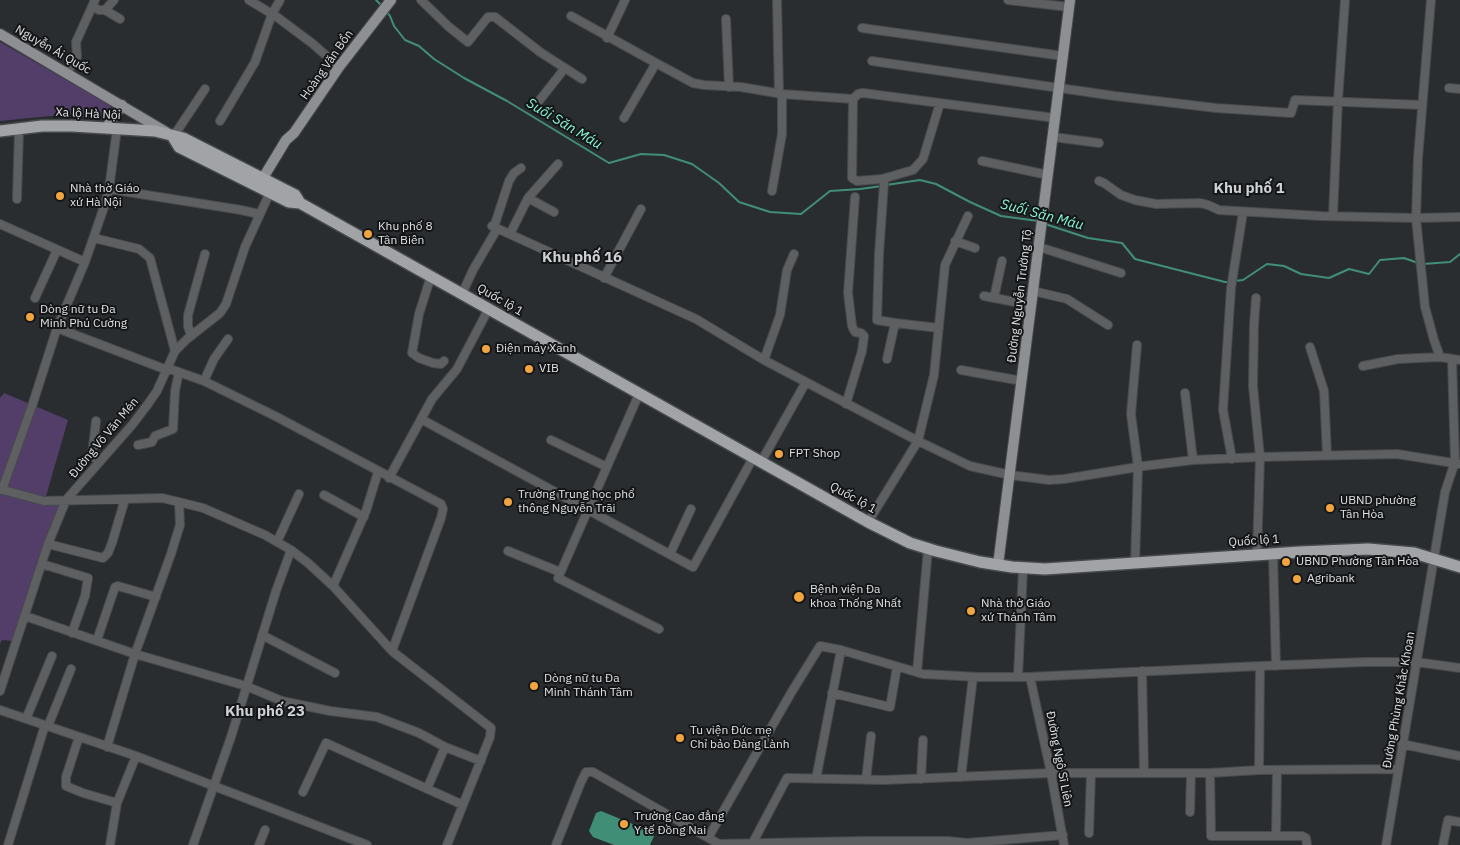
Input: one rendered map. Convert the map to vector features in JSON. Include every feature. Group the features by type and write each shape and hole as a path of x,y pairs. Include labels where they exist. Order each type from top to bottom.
{"highway":[{"name":"Xa lộ Hà Nội","path":"0,131 19,128 72,126 155,131 174,136"},
{"name":"Quốc lộ 1","path":"174,136 179,147 267,185 290,202 300,203 868,522 910,543 998,565 1045,569 1368,549 1414,553 1460,567"}],"main road":[{"name":"Đường Nguyễn Trường Tộ","path":"998,565 1070,4"},
{"name":"Hoàng Văn Bổn","path":"267,185 286,140 294,134 339,67 386,6"},
{"name":"Nguyễn Ái Quốc","path":"0,34 174,136"},
{"path":"112,129 122,105"}],"street":[{"path":"105,10 114,0"},
{"path":"249,0 272,14 339,67"},
{"path":"220,122 255,62 272,14 280,0"},
{"path":"421,0 468,42 471,41 488,17 495,17 540,52 582,79"},
{"path":"608,38 625,0"},
{"path":"772,191 782,134 777,0"},
{"path":"1008,0 1070,4"},
{"path":"1333,216 1345,0"},
{"path":"1431,0 1422,105 1416,218 1425,306 1440,357"},
{"path":"67,73 77,57 76,42 94,3 99,10 105,10 120,19"},
{"path":"571,16 693,83 741,87 781,94 853,99"},
{"path":"726,19 729,86"},
{"path":"862,28 1063,56"},
{"path":"872,61 1216,108 1291,113 1295,100 1338,100 1422,105"},
{"path":"624,118 656,63"},
{"path":"539,101 565,68"},
{"path":"1449,88 1460,89"},
{"path":"174,136 205,89"},
{"path":"940,103 923,159 914,170 883,184 857,181 852,178 853,99 858,94 863,93 940,103 1055,118"},
{"path":"16,199 19,128"},
{"path":"112,129 109,189 94,238 86,262 57,328 33,403 1,490 44,502 162,498 179,502 203,508 265,534 308,563 333,586 392,651 491,728 490,737 447,845"},
{"path":"1053,137 1099,143"},
{"path":"982,161 1048,175"},
{"path":"510,234 528,198 558,164"},
{"path":"462,294 494,227 509,181 514,173 521,168"},
{"path":"1098,181 1121,195 1145,202 1171,205 1200,204 1208,205 1218,210 1333,216 1460,217"},
{"path":"883,184 877,320 938,328"},
{"name":"Đường Võ Văn Mén","path":"0,691 48,544 66,500 148,404 175,351 220,313 226,304 245,247 259,214 267,185"},
{"path":"109,189 259,214"},
{"path":"846,404 862,351 864,336 861,333 855,332 852,326 848,293 855,197"},
{"path":"528,198 554,212"},
{"path":"604,278 641,209"},
{"path":"1232,459 1223,410 1232,277 1243,212"},
{"path":"868,522 918,440 934,375 944,266 968,216"},
{"path":"0,224 86,262"},
{"path":"494,227 696,319 764,360 846,404 970,466 1010,475 1049,480 1193,460 1327,455 1397,454 1457,463 1453,431 1456,360 1440,357 1398,359 1363,366"},
{"path":"94,238 140,249 150,258 175,351"},
{"path":"955,241 974,248"},
{"path":"1039,247 1121,273"},
{"path":"35,298 58,250"},
{"path":"191,336 188,326 188,315 206,254"},
{"path":"764,360 780,315 787,270 794,254"},
{"path":"994,298 1002,261"},
{"path":"432,276 419,314 412,353 419,358 433,363 441,364 444,361"},
{"path":"1033,291 1067,299 1108,325"},
{"path":"984,296 1031,305"},
{"path":"1256,298 1253,386 1260,457 1257,555"},
{"path":"389,478 432,399 457,369 488,310"},
{"path":"887,359 895,323"},
{"path":"57,328 167,370 179,372 204,381 275,416 441,504 443,509 392,651"},
{"path":"204,381 214,360 228,339"},
{"path":"1135,564 1138,467 1131,414 1137,346"},
{"path":"1310,347 1324,391 1327,455"},
{"path":"961,370 1022,381"},
{"path":"138,445 152,442 155,436 173,429 175,391 179,372"},
{"path":"421,419 693,567 806,382"},
{"path":"1185,393 1193,460"},
{"path":"639,394 558,579 659,629"},
{"path":"96,421 92,452 93,458 99,462"},
{"path":"551,440 607,467"},
{"name":"Đường Phùng Khắc Khoan","path":"1386,845 1445,492 1457,463"},
{"path":"333,586 364,517 378,472"},
{"path":"277,542 299,494"},
{"path":"324,495 364,517"},
{"path":"48,544 103,558 108,553 112,543 125,499"},
{"path":"107,747 135,654 180,525 179,502"},
{"path":"670,554 691,509"},
{"path":"916,672 928,549"},
{"path":"193,845 291,550"},
{"path":"508,551 560,572"},
{"path":"1273,554 1276,666"},
{"path":"42,564 88,578 72,633"},
{"path":"1018,677 1023,568"},
{"path":"97,640 115,587 118,586 156,598"},
{"path":"25,616 135,654 246,686 282,701 330,711 377,717 420,733 446,747 480,761"},
{"path":"262,634 336,674"},
{"path":"708,838 820,646 841,650 923,674 973,677 1030,677 1260,666 1416,662 1460,668"},
{"path":"816,779 841,650"},
{"path":"26,718 52,656"},
{"path":"1259,770 1260,666"},
{"path":"832,693 890,707 897,667"},
{"path":"8,845 46,725 70,669"},
{"path":"1142,671 1144,773"},
{"path":"961,777 973,677"},
{"name":"Đường Ngô Sĩ Liên","path":"1030,677 1051,773 1064,845"},
{"path":"0,710 136,756 367,845"},
{"path":"866,780 871,736"},
{"path":"79,737 66,777 66,786 117,804"},
{"path":"921,778 923,740"},
{"path":"303,792 326,743 463,805"},
{"path":"1402,744 1460,756"},
{"path":"427,789 446,747"},
{"path":"110,845 117,804 136,756"},
{"path":"752,844 787,778 866,780 1051,773 1210,773 1259,770 1398,769"},
{"path":"1276,835 1277,770"},
{"path":"556,845 586,772 593,772 719,845 862,841 948,841 967,843 1062,835"},
{"path":"1089,833 1091,773"},
{"path":"1190,812 1191,773"},
{"path":"1210,773 1211,836 1302,836 1306,838 1308,845"},
{"path":"1443,845 1448,820 1460,822"},
{"path":"259,845 264,830"}],"shaded area":[{"path":"0,42 110,105 112,111 104,120 77,116 49,116 0,121"},
{"path":"4,393 68,420 44,503 62,503 14,641 2,640 0,644 0,398"},
{"path":"601,811 652,832 654,836 650,845 614,845 593,837 589,831 596,813"}],"waterway":[{"name":"Suối Săn Máu","path":"376,0 382,6"},
{"name":"Suối Săn Máu","path":"386,11 394,26 405,40 419,46 434,59 464,78 507,101 609,163 641,154 664,155 692,164 719,183 739,202 770,212 801,214 830,191 882,186"},
{"name":"Suối Săn Máu","path":"886,185 920,180 936,184 1001,216 1038,221"},
{"name":"Suối Săn Máu","path":"1045,224 1088,238 1122,243 1135,259 1229,282"},
{"name":"Suối Săn Máu","path":"1423,264 1450,262 1460,254"},
{"name":"Suối Săn Máu","path":"1234,281 1243,280 1267,264 1284,266 1301,274 1329,278 1349,269 1369,274 1380,260 1404,258 1418,263"}],"place":[{"name":"Nhà thờ Giáo xứ Hà Nội","path":"60,196"},
{"name":"Khu phố 8 Tân Biên","path":"368,234"},
{"name":"Dòng nữ tu Đa Minh Phú Cường","path":"30,317"},
{"name":"Điện máy Xanh","path":"486,349"},
{"name":"VIB","path":"529,369"},
{"name":"FPT Shop","path":"779,454"},
{"name":"Trường Trung học phổ thông Nguyễn Trãi","path":"508,502"},
{"name":"UBND phường Tân Hòa","path":"1330,508"},
{"name":"UBND Phường Tân Hòa","path":"1286,562"},
{"name":"Agribank","path":"1297,579"},
{"name":"Bệnh viện Đa khoa Thống Nhất","path":"799,597"},
{"name":"Nhà thờ Giáo xứ Thánh Tâm","path":"971,611"},
{"name":"Dòng nữ tu Đa Minh Thánh Tâm","path":"534,686"},
{"name":"Tu viện Đức mẹ Chỉ bảo Đàng Lành","path":"680,738"},
{"name":"Trường Cao đẳng Y tế Đồng Nai","path":"624,824"}],"district":[{"name":"Khu phố 1","path":"1249,189"},
{"name":"Khu phố 16","path":"582,258"},
{"name":"Khu phố 23","path":"265,712"}]}
